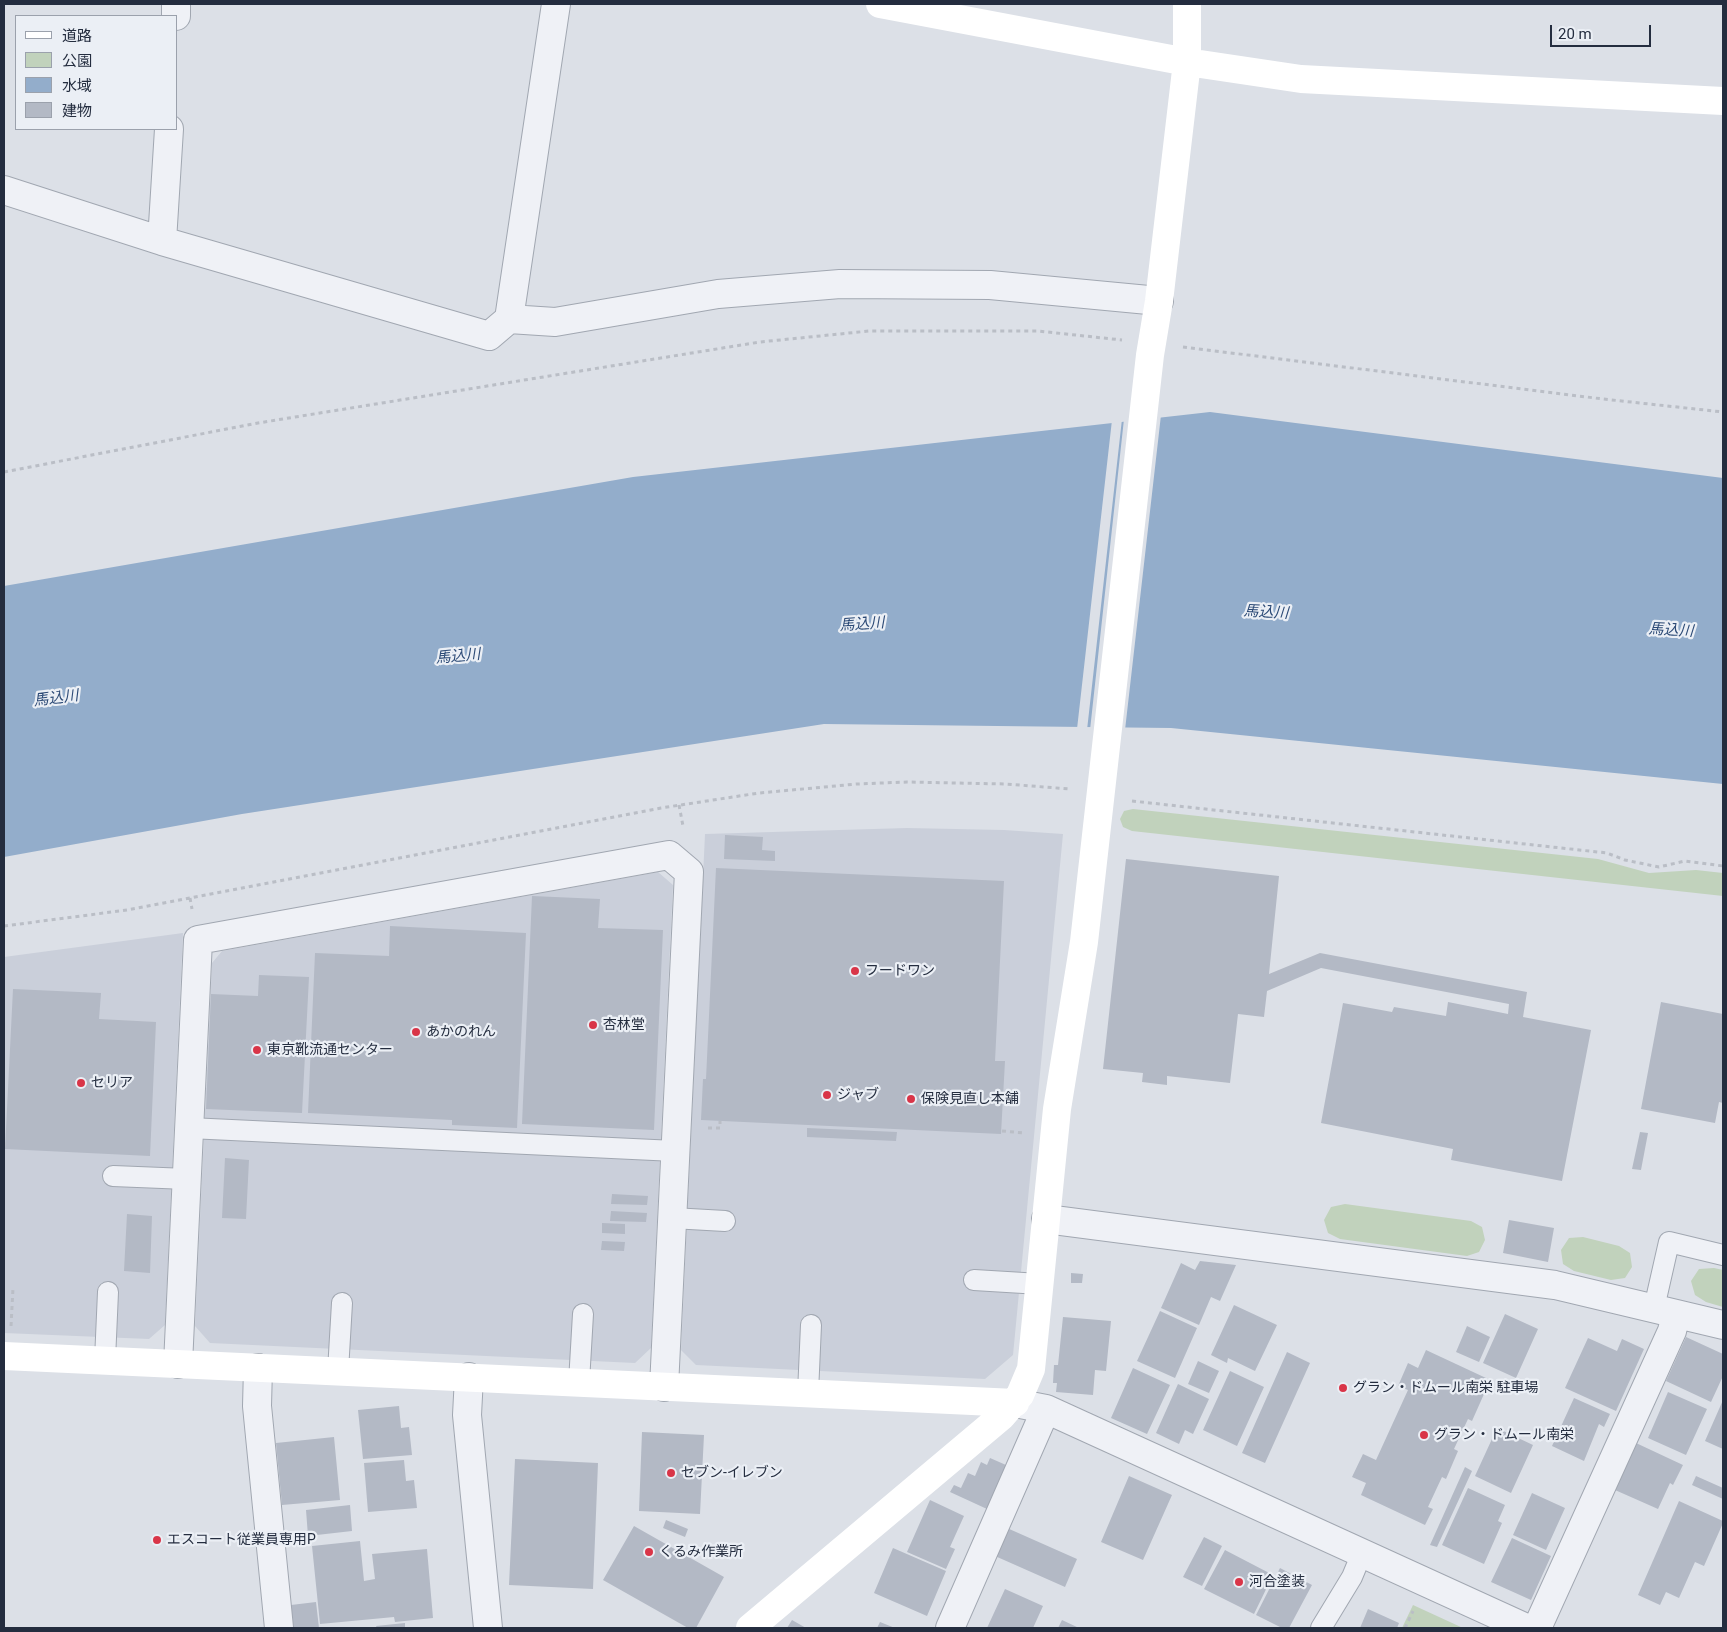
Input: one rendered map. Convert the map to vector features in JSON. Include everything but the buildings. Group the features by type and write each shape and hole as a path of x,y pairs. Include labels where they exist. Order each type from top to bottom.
{"street":[{"path":"4,190 162,241 489,336 510,319 556,4"},
{"path":"880,4 1186,62 1301,80 1723,101"},
{"path":"750,1628 1002,1416 1015,1403 1031,1370 1057,1109 1084,942 1150,349 1158,301 1186,62 1186,4"},
{"path":"162,241 169,130"},
{"path":"510,319 555,322 718,294 840,284 990,285 1158,301"},
{"path":"178,1364 198,940 669,855 688,872 664,1386"},
{"path":"1046,1219 1555,1285 1723,1325"},
{"path":"1537,1628 1672,1331 1665,1311"},
{"path":"4,1356 1015,1403 1046,1409 1526,1628"},
{"path":"258,1368 256,1406 279,1628"},
{"path":"469,1377 467,1415 488,1628"},
{"path":"950,1628 1046,1409"}],"lane":[{"path":"189,1128 675,1151"},
{"path":"113,1176 187,1179"},
{"path":"672,1218 726,1221"},
{"path":"1665,1311 1669,1242 1723,1254"},
{"path":"974,1280 1040,1284"},
{"path":"105,1360 108,1292"},
{"path":"338,1371 342,1303"},
{"path":"579,1382 583,1314"},
{"path":"808,1394 811,1325"},
{"path":"1321,1628 1352,1576 1362,1553"}],"path":[{"path":"4,472 258,423 760,342 869,331 1038,331 1150,349 1723,412"},
{"path":"4,926 127,910 679,805 759,793 858,784 956,782 1076,789"},
{"path":"1125,800 1607,853 1625,860 1659,867 1684,862 1723,866"},
{"path":"679,805 684,832"},
{"path":"1002,1131 1029,1133"},
{"path":"11,1330 13,1288"},
{"path":"1405,1628 1414,1610"}],"shaded area":[{"path":"907,828 1004,830 1063,834 1013,1355 985,1379 696,1365 681,1350 705,834"},
{"path":"658,872 673,885 651,1348 635,1363 210,1343 195,1326 212,963 222,951"},
{"path":"183,933 165,1325 149,1339 4,1333 4,957"}],"green space":[{"path":"1133,809 1598,859 1649,873 1696,870 1723,873 1723,896 1132,831 1123,827 1120,819 1124,811"},
{"path":"1345,1204 1471,1221 1482,1227 1485,1240 1479,1252 1467,1256 1340,1239 1328,1233 1324,1220 1331,1207"},
{"path":"1583,1237 1619,1246 1630,1253 1632,1267 1625,1278 1611,1280 1574,1271 1563,1264 1561,1250 1569,1238"},
{"path":"1714,1268 1723,1270 1723,1307 1706,1302 1695,1295 1691,1281 1699,1269"},
{"path":"1413,1605 1463,1628 1402,1628"}],"water":[{"name":"馬込川","path":"1210,412 1723,478 1723,784 1171,728 824,724 242,814 4,857 4,586 633,477"}],"pier":[{"path":"1161,415 1125,730 1090,730 1124,419"},
{"path":"1122,419 1087,730 1077,729 1112,420"}],"place":[{"name":"フードワン","path":"855,971"},
{"name":"杏林堂","path":"593,1025"},
{"name":"あかのれん","path":"416,1032"},
{"name":"東京靴流通センター","path":"257,1050"},
{"name":"セリア","path":"81,1083"},
{"name":"ジャブ","path":"827,1095"},
{"name":"保険見直し本舗","path":"911,1099"},
{"name":"グラン・ドムール南栄 駐車場","path":"1343,1388"},
{"name":"グラン・ドムール南栄","path":"1424,1435"},
{"name":"セブン-イレブン","path":"671,1473"},
{"name":"エスコート従業員専用P","path":"157,1540"},
{"name":"くるみ作業所","path":"649,1552"},
{"name":"河合塗装","path":"1239,1582"}]}
